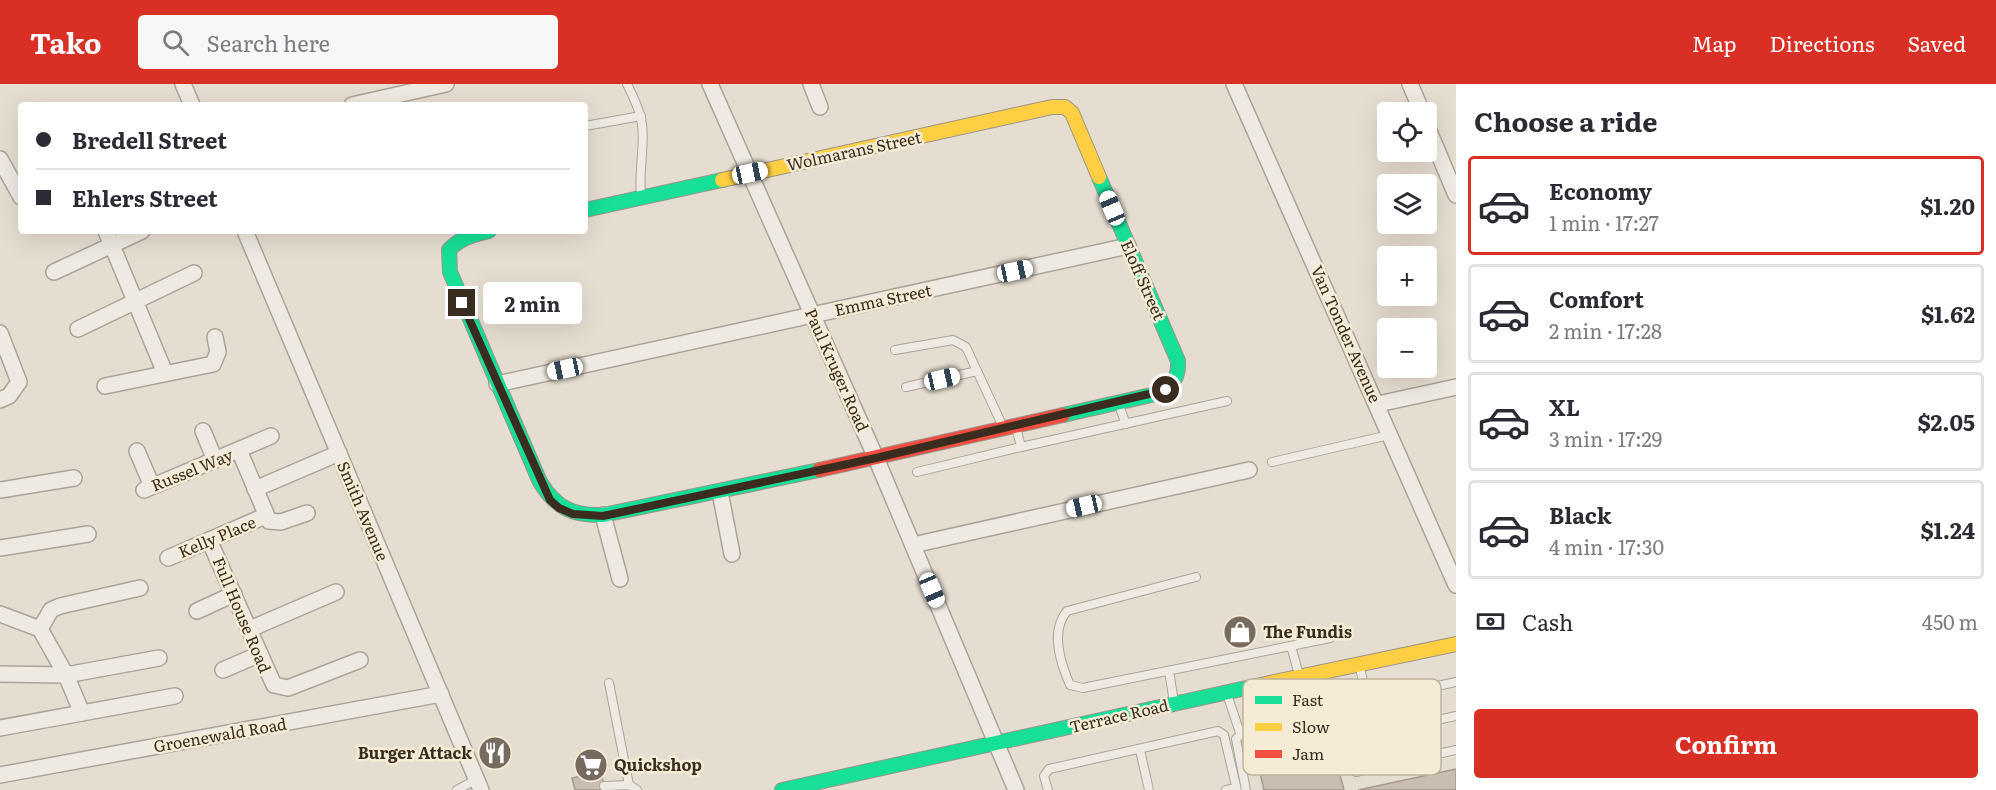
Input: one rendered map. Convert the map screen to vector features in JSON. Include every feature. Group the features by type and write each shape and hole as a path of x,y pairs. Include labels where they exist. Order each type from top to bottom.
{"street":[{"path":"183,84 191,102"},
{"path":"364,102 425,86 446,84"},
{"name":"Paul Kruger Road","path":"710,84 876,458 1016,790"},
{"path":"811,84 820,107"},
{"name":"Van Tonder Avenue","path":"1234,84 1453,570 1456,585"},
{"path":"1410,84 1418,102"},
{"name":"Wolmarans Street","path":"588,209 1052,107"},
{"name":"Eloff Street","path":"1052,107 1065,108 1072,113 1178,361 1179,368 1173,384 1166,390 1118,402"},
{"path":"1437,150 1456,195"},
{"path":"0,159 18,192"},
{"path":"54,272 109,238 128,234"},
{"name":"Smith Avenue","path":"246,234 479,784"},
{"path":"475,234 456,242 449,250 447,260 453,284 550,500 559,508 573,514 603,516 720,492 1118,402"},
{"path":"109,238 165,373"},
{"name":"Emma Street","path":"497,384 1128,246"},
{"path":"78,329 194,273"},
{"path":"0,333 19,382 9,396 0,400"},
{"path":"105,386 213,364 218,352 215,337"},
{"path":"1377,404 1456,387"},
{"path":"203,431 215,460"},
{"name":"Russel Way","path":"137,451 148,488 271,436"},
{"name":"Russel Way","path":"239,450 265,516"},
{"path":"255,489 339,453"},
{"path":"913,545 1249,470"},
{"path":"0,490 74,478"},
{"path":"720,492 732,554"},
{"path":"265,516 269,521 276,522 307,513"},
{"name":"Kelly Place","path":"168,558 265,516"},
{"path":"603,516 620,579"},
{"path":"0,548 88,534"},
{"name":"Full House Road","path":"209,540 270,679 278,687 288,688 360,660"},
{"path":"40,629 51,610 60,606 140,588"},
{"path":"250,629 336,592"},
{"path":"196,611 234,594"},
{"path":"0,614 40,629 66,675 82,713"},
{"name":"Terrace Road","path":"1286,679 1456,644"},
{"path":"223,670 260,654"},
{"path":"0,674 66,675 159,658"},
{"name":"Terrace Road","path":"782,790 1243,689"},
{"name":"Groenewald Road","path":"0,775 441,694"},
{"path":"0,728 175,696"}],"lane":[{"path":"627,84 641,116 643,133 639,176 642,197"},
{"path":"588,125 641,116"},
{"path":"895,351 953,340 966,347 977,371 1021,447"},
{"path":"906,387 977,371"},
{"path":"917,472 1227,401"},
{"path":"1118,402 1125,424"},
{"path":"1272,462 1391,435"},
{"path":"1196,577 1067,611 1056,630 1070,685 1083,688 1330,638"},
{"path":"1291,646 1299,676"},
{"path":"1358,663 1362,679"},
{"path":"1169,671 1174,704"},
{"path":"609,682 629,785"},
{"path":"1441,685 1456,682"},
{"path":"1226,693 1240,733"},
{"path":"1441,720 1456,716"},
{"path":"1243,731 1236,739 1246,790"},
{"path":"1048,790 1044,776 1049,769 1221,732 1224,735 1237,789 1226,790"},
{"path":"1140,750 1149,790"},
{"path":"1441,753 1456,750"},
{"path":"458,790 479,784"},
{"path":"604,786 629,785 637,790"}],"building":[{"path":"1456,769 1456,790 1358,790 1428,775 1441,775 1441,772"},
{"path":"601,772 605,790 575,790 572,778"},
{"path":"1260,775 1340,775 1344,790 1264,790"}],"traffic: fast":[{"path":"1063,415 1160,393 1172,384 1177,372 1178,361 1099,177"},
{"path":"588,209 722,180"},
{"path":"479,234 462,240 449,250 450,272 540,482 552,498 566,509 583,514 603,515 819,470"},
{"path":"782,790 1243,689"}],"traffic: slow":[{"path":"722,180 1052,107 1065,107 1072,113 1099,177"},
{"path":"1289,679 1456,644"}],"traffic: jam":[{"path":"819,470 1063,415"}],"place":[{"name":"The Fundis","path":"1240,632"},
{"name":"Burger Attack","path":"495,753"},
{"name":"Quickshop","path":"591,765"}],"route":[{"path":"462,303 550,500 559,508 573,514 589,516 603,516 720,492 1161,393 1166,390"}]}
